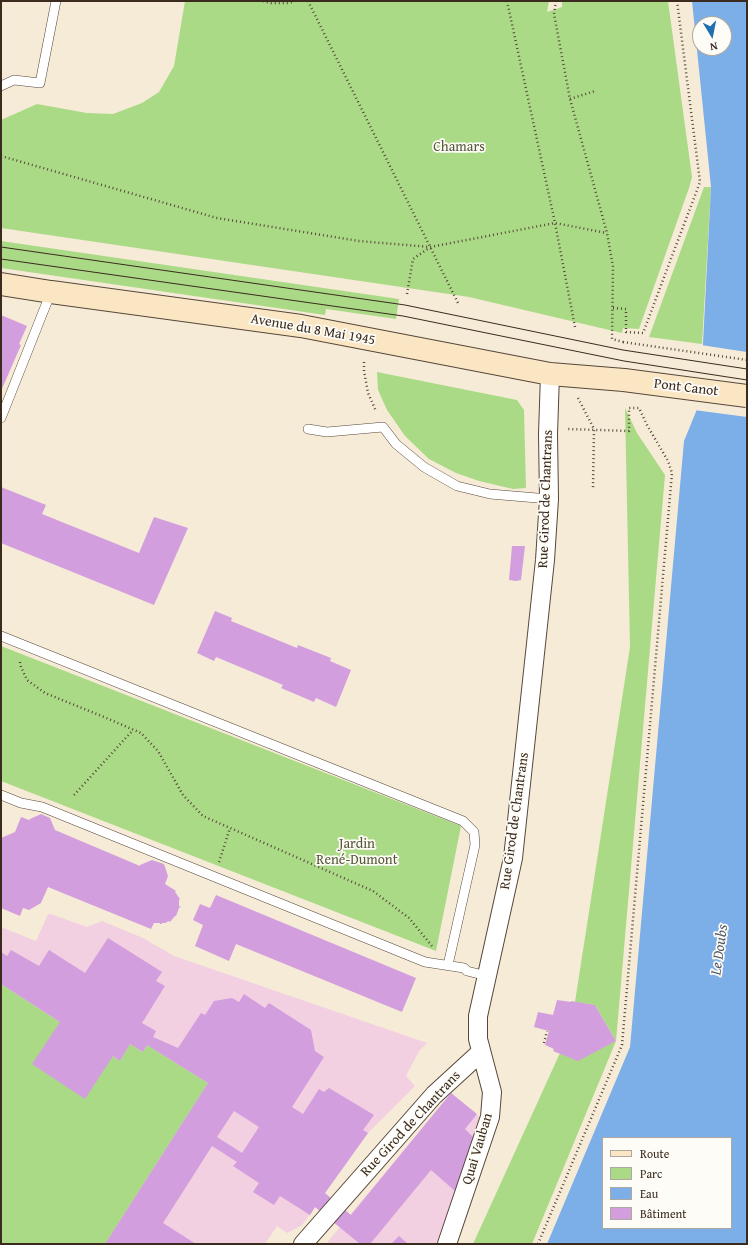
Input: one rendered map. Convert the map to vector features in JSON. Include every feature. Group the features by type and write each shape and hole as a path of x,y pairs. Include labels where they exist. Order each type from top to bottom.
{"main road":[{"name":"Avenue du 8 Mai 1945","path":"1,284 301,326 550,374 624,380"},
{"name":"Pont Canot","path":"624,380 747,396"}],"street":[{"name":"Rue Girod de Chantrans","path":"303,1244 434,1095 481,1052 478,1039 478,1016 513,858 545,560 549,499 548,434 550,374"},
{"name":"Quai Vauban","path":"446,1244 490,1117 492,1092 481,1052"}],"lane":[{"path":"1,86 14,80 40,83 56,1"},
{"path":"1,418 51,292"},
{"path":"308,429 327,432 383,427 396,444 424,467 457,486 490,494 549,499"},
{"path":"1,636 463,821 474,832 475,845 448,965"},
{"path":"1,794 21,803 42,807 425,962 464,968 467,971 487,976"}],"path":[{"path":"263,1 271,3 289,3 294,1"},
{"path":"308,1 458,303"},
{"path":"507,1 555,223 575,327"},
{"path":"556,1 554,14 570,99 607,233 613,267 612,339 623,342 747,360"},
{"path":"613,308 626,309 626,332 643,333 700,182 677,1"},
{"path":"570,99 595,91"},
{"path":"1,156 217,218 359,241 430,247 555,223 607,233"},
{"path":"407,294 413,259 430,247"},
{"path":"364,362 368,393 383,427"},
{"path":"578,398 594,429 593,488"},
{"path":"538,1244 622,1044 672,473 668,461 639,408 629,408 629,431 563,429"},
{"path":"16,642 21,667 27,680 45,693 141,733 158,751 183,795 203,816 373,891 409,918 448,965"},
{"path":"74,795 134,730"},
{"path":"214,876 230,828"},
{"path":"544,1043 547,1031"}],"shaded area":[{"path":"48,914 87,927 102,921 143,938 174,956 427,1043 419,1051 406,1076 415,1086 368,1133 302,1225 287,1233 277,1226 265,1244 1,1244 1,927 36,941"},
{"path":"451,1093 482,1119 436,1244 326,1244"}],"green space":[{"name":"Chamars","path":"185,1 549,1 547,12 562,7 562,1 668,1 692,177 639,329 623,328 622,333 469,297 1,228 1,120 37,104 87,113 113,114 142,103 159,92 174,66"},
{"path":"704,187 711,187 702,344 649,337"},
{"path":"1,241 399,299 396,319 326,309 325,315 1,268"},
{"path":"377,372 517,400 524,410 526,488 513,489 479,481 456,473 429,459 405,436 387,410 378,390"},
{"path":"625,408 637,433 665,475 616,1041 595,1005 575,1002 630,647"},
{"name":"Jardin René-Dumont","path":"1,646 461,826 436,951 1,781"},
{"path":"1,984 120,1061 130,1044 143,1052 147,1045 208,1083 105,1244 1,1244"},
{"path":"616,1041 532,1244 473,1244 560,1053"}],"water":[{"name":"Le Doubs","path":"692,1 747,1 747,1244 547,1244 630,1047 684,441 700,402 711,187 698,56 732,56 732,16 694,16"}],"pier":[{"path":"701,345 747,352 747,417 694,410 698,401"}],"building":[{"path":"1,315 27,326 19,344 21,345 1,391"},
{"path":"1,487 46,505 42,514 139,553 154,517 188,528 154,605 1,543"},
{"path":"512,546 525,546 521,580 516,581 509,580"},
{"path":"215,611 232,618 231,621 297,648 298,645 331,658 330,661 351,670 336,707 316,698 314,702 281,688 283,685 216,657 214,661 197,653"},
{"path":"41,814 50,818 55,830 140,866 152,860 164,864 168,876 165,884 176,891 175,892 180,899 179,906 181,907 179,908 176,916 170,922 169,921 162,924 154,923 151,929 48,887 41,903 29,910 23,908 20,916 1,908 1,838 15,832 21,817 29,820"},
{"path":"216,895 416,978 402,1012 236,944 229,961 195,946 203,925 193,920 200,904 210,908"},
{"path":"108,938 162,972 156,981 165,986 142,1023 156,1031 153,1037 178,1048 201,1013 205,1015 214,1001 232,998 239,1002 244,994 265,1008 269,1003 311,1030 315,1051 324,1057 292,1107 303,1114 319,1089 324,1092 329,1088 374,1115 363,1130 368,1133 325,1193 351,1215 451,1093 477,1114 465,1129 474,1138 455,1191 431,1170 370,1244 360,1244 315,1207 310,1215 280,1196 274,1205 253,1192 259,1183 233,1166 237,1162 212,1146 163,1223 196,1244 105,1244 208,1083 147,1045 143,1052 130,1044 120,1061 113,1056 85,1099 32,1064 60,1022 1,984 1,952 7,956 11,950 39,966 49,950 85,973","holes":["234,1111 259,1127 242,1153 217,1137"]},
{"path":"557,1000 595,1005 616,1041 578,1061 553,1051 554,1049 545,1045 549,1031 534,1027 538,1012 553,1015"},
{"path":"399,1236 408,1244 391,1244"}],"tram line":[{"path":"1,247 405,305 623,350 747,369"},
{"path":"1,259 403,316 624,361 747,380"}]}
